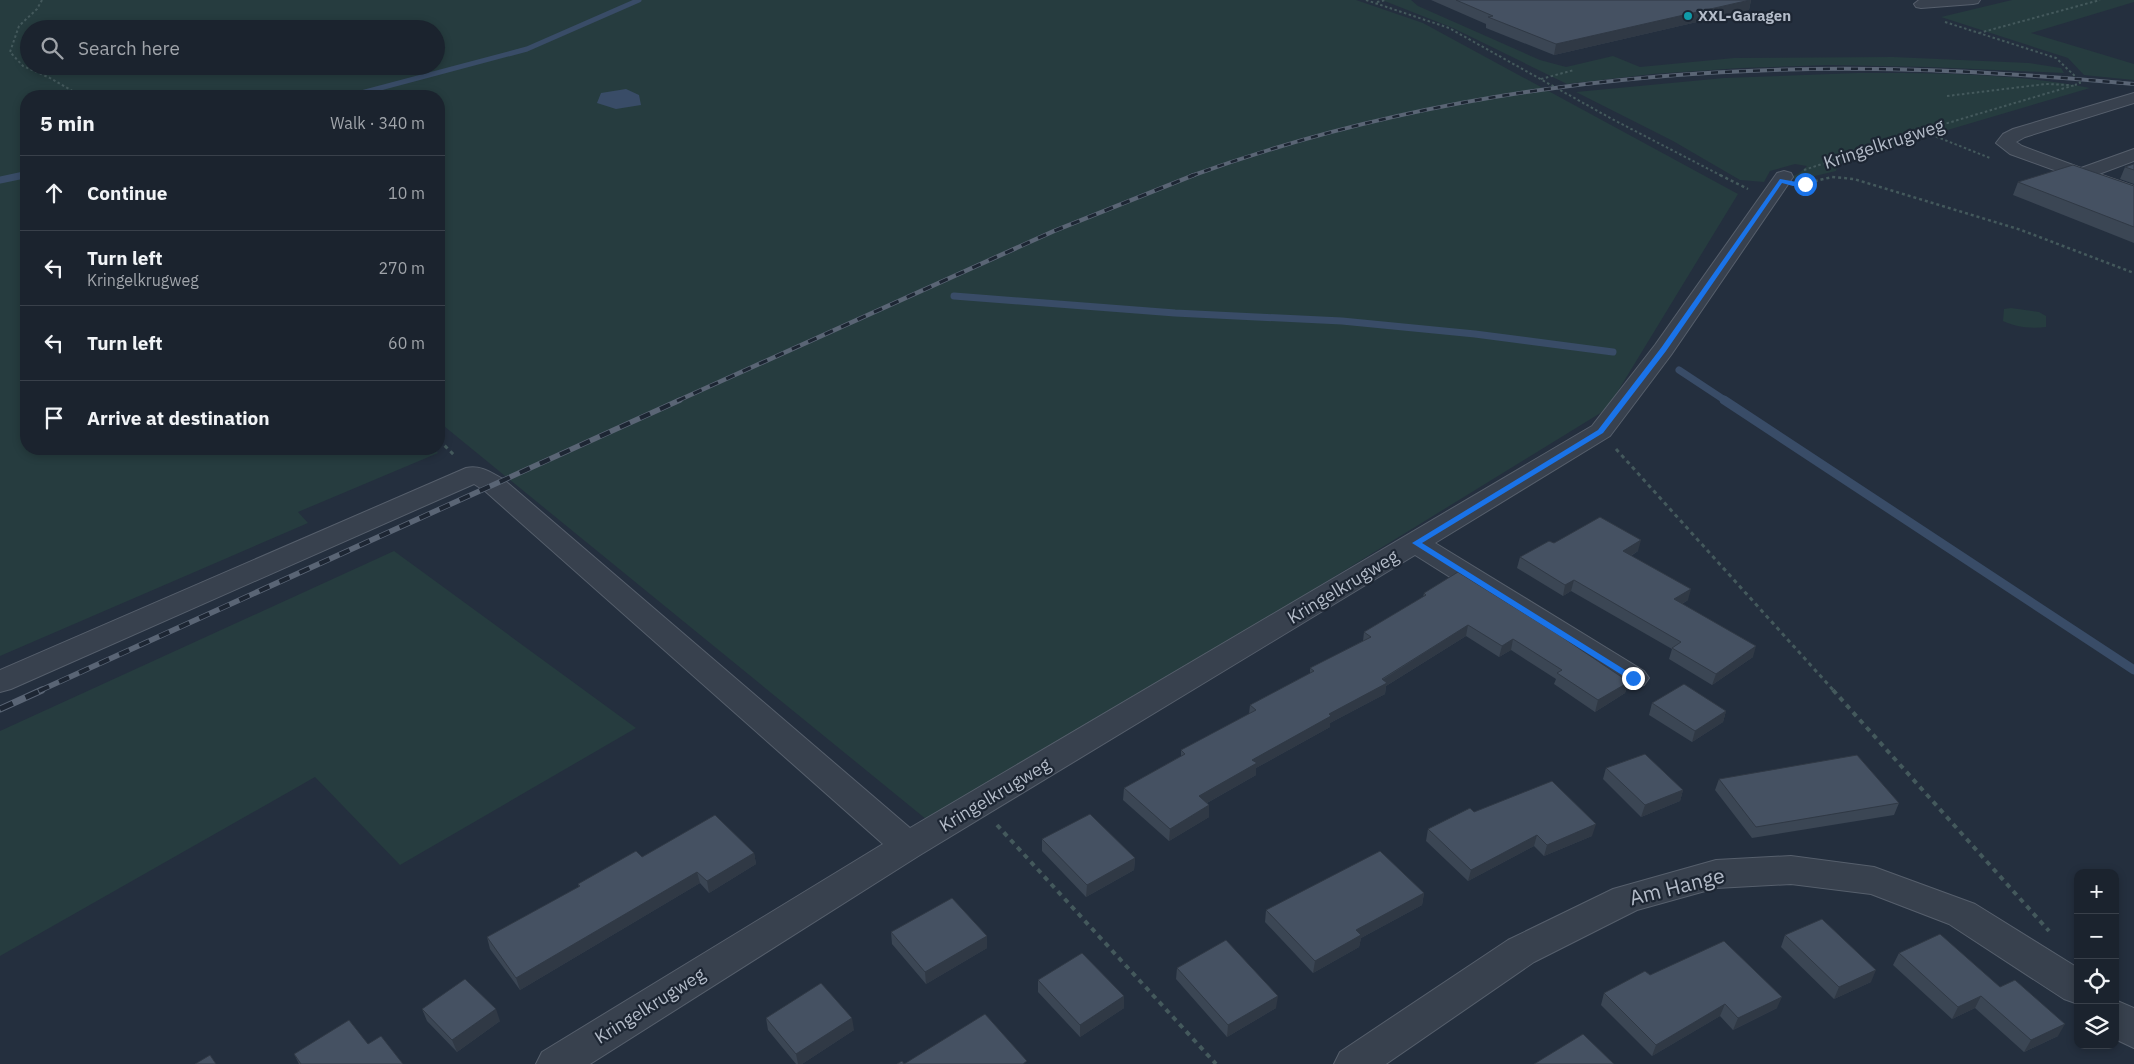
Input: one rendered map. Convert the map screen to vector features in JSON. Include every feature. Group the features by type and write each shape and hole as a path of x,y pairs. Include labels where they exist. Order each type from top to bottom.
{"street":[{"path":"1921,4 1973,0"},
{"path":"2134,98 2019,133 2004,143 2016,150 2134,193"},
{"path":"2081,174 2134,155"},
{"name":"Kringelkrugweg","path":"556,1064 908,846 1601,431 1663,350 1782,179"},
{"path":"0,682 474,474 494,485 908,846"},
{"path":"1416,543 1633,678"},
{"name":"Am Hange","path":"1354,1064 1521,951 1626,899 1716,874 1791,870 1874,882 1962,914 2074,985"},
{"path":"2119,1019 2134,1031"}],"path":[{"path":"25,20 42,0"},
{"path":"1366,0 1449,28 1612,119 1769,200"},
{"path":"1376,3 1386,0"},
{"path":"1948,96 2046,84 2075,85 2080,83 2056,58 1979,33 2100,0"},
{"path":"20,25 10,52 20,63"},
{"path":"1540,79 1574,70"},
{"path":"43,75 71,90"},
{"name":"Kringelkrugweg","path":"1782,179 1921,131 2075,85"},
{"path":"1921,131 1990,158"},
{"path":"1782,179 1793,184 1805,184 1832,177 1854,179 2021,230 2134,273"},
{"path":"1601,431 2051,934"},
{"path":"978,805 1216,1064"}],"green space":[{"path":"0,0 1356,0 1423,23 1738,194 1607,409 932,824 445,427 445,90 20,90 20,455 433,455 298,512 308,523 0,656"},
{"path":"1382,0 1411,0 1418,6 1540,60 1566,67 1613,56 1640,67 1734,58 1893,57 2029,63 2061,68 2064,73 1829,65 1653,74 1567,84 1453,28"},
{"path":"2012,0 2134,0 2134,2 2031,33 2134,64 2134,80 2084,75 2068,58 1941,17"},
{"path":"1858,73 2003,77 2032,79 2090,88 1837,165 1836,171 1798,180 1790,177 1798,174 1807,166 1795,164 1770,171 1764,182 1740,180 1673,141 1576,92 1724,78"},
{"path":"2011,308 2039,312 2046,316 2046,327 2024,327 2003,321 2004,309"},
{"path":"394,551 636,728 400,865 315,777 0,956 0,731"}],"water":[{"path":"626,89 639,95 641,105 616,109 597,103 601,93"}],"building":[{"path":"1456,0 1750,0 1556,44 1488,17 1493,16"},
{"path":"2134,164 2134,170 2125,167"},
{"path":"2073,165 2134,186 2134,227 2018,182"},
{"path":"1600,517 1641,540 1623,551 1691,589 1674,599 1756,646 1716,674 1672,648 1681,642 1574,580 1565,585 1520,557 1549,541 1554,543"},
{"path":"1458,572 1559,635 1629,682 1598,700 1557,673 1562,670 1513,639 1502,646 1468,625 1382,679 1387,683 1329,714 1331,716 1252,760 1257,763 1199,796 1209,805 1170,829 1124,788 1185,754 1181,750 1256,710 1250,705 1314,671 1310,668 1371,637 1364,632 1426,595 1424,593"},
{"path":"1684,684 1726,711 1695,731 1652,703"},
{"path":"1645,754 1683,790 1645,805 1606,768"},
{"path":"1857,755 1899,803 1756,827 1719,779"},
{"path":"1552,781 1596,824 1547,845 1537,835 1471,870 1428,829 1470,808 1474,812"},
{"path":"1090,814 1135,858 1087,885 1042,839"},
{"path":"715,815 754,853 707,881 697,872 516,978 487,937 580,886 578,884 636,851 642,857"},
{"path":"1380,851 1424,893 1356,930 1361,935 1315,961 1266,910"},
{"path":"952,898 987,936 925,972 891,932"},
{"path":"1822,919 1876,970 1839,987 1785,935"},
{"path":"1940,934 2000,987 2015,980 2065,1024 2031,1040 1981,996 1958,1007 1899,953"},
{"path":"1226,940 1278,996 1228,1025 1177,968"},
{"path":"1724,941 1782,997 1738,1018 1725,1004 1656,1045 1604,993 1645,971 1650,975"},
{"path":"1082,953 1124,996 1080,1025 1038,980"},
{"path":"465,979 496,1009 452,1040 422,1009"},
{"path":"821,983 852,1018 796,1054 766,1018"},
{"path":"985,1014 1027,1061 1023,1064 904,1064"},
{"path":"349,1020 368,1044 381,1036 403,1064 301,1064 294,1054"},
{"path":"1583,1034 1614,1064 1534,1064"},
{"path":"210,1055 216,1064 195,1064"}],"waterway":[{"path":"445,71 527,49 639,0"},
{"path":"373,90 429,75"},
{"path":"0,180 20,176"},
{"path":"954,296 1175,313 1342,321 1475,334 1613,352"},
{"path":"1679,370 1726,401"},
{"path":"1724,400 2134,670"}],"railway":[{"path":"1194,175 1273,149 1357,126 1442,107 1528,92 1615,81 1702,73 1788,69 1875,69 2005,74 2134,84"},
{"path":"677,401 1054,231 1194,175"},
{"path":"39,691 680,400"},
{"path":"0,709 42,690"}],"place":[{"name":"XXL-Garagen","path":"1688,16"}],"route":[{"path":"1633,678 1416,543 1601,431 1663,350 1769,200 1780,181 1805,184"}]}
